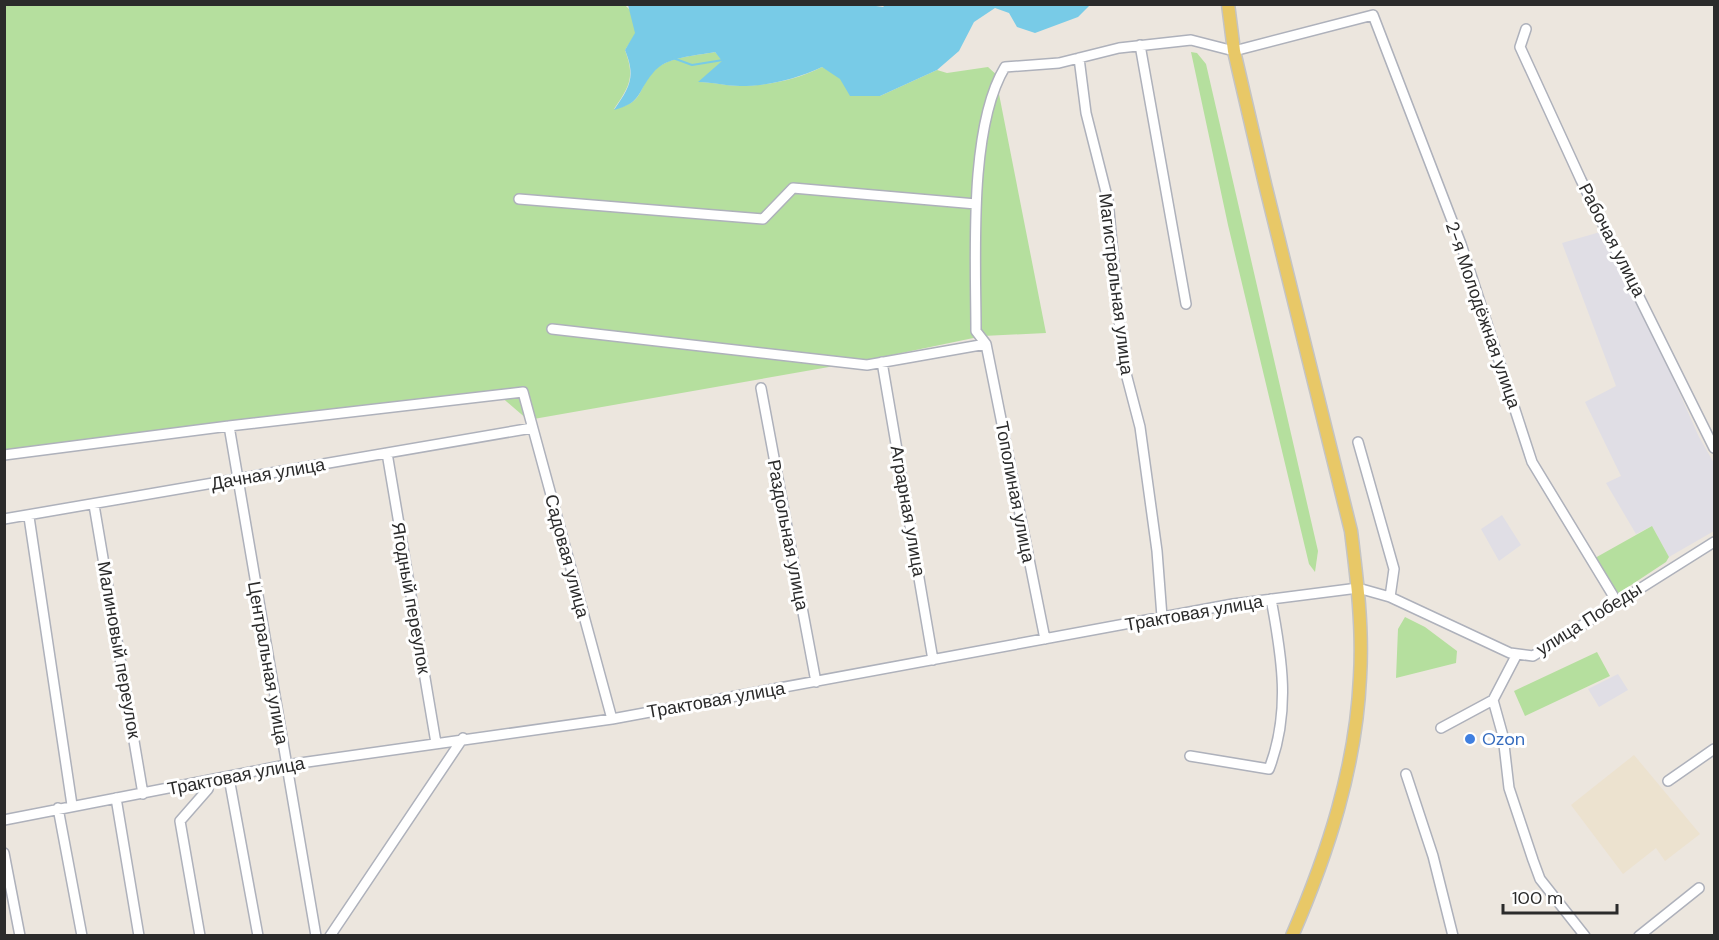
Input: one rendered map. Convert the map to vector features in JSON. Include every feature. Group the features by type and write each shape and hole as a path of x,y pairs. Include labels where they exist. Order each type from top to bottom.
{"main road":[{"path":"1228,4 1234,51 1351,531 1358,588 1360,677 1349,771 1321,871 1292,936"}],"street":[{"name":"2-я Молодёжная улица","path":"1234,51 1373,15 1461,243 1532,462 1617,602"},
{"name":"Рабочая улица","path":"1526,29 1521,47 1581,180 1714,448"},
{"path":"1079,58 1140,45 1191,40 1234,51"},
{"path":"1140,45 1186,304"},
{"name":"Тополиная улица","path":"1045,639 986,344 976,331 976,204 984,123 999,77 1005,67 1059,63 1079,58"},
{"name":"Магистральная улица","path":"1079,58 1086,113 1108,200 1123,362 1140,427 1157,551 1162,617"},
{"path":"519,199 763,219 793,188 976,204"},
{"path":"552,329 867,364 986,344"},
{"name":"Аграрная улица","path":"882,362 933,660"},
{"name":"Раздольная улица","path":"760,388 816,682"},
{"name":"Садовая улица","path":"229,426 523,392 612,719"},
{"path":"4,455 229,426"},
{"name":"Центральная улица","path":"229,426 236,479 316,936"},
{"name":"Дачная улица","path":"4,519 29,517 532,428"},
{"path":"1358,442 1394,569 1390,597"},
{"name":"Ягодный переулок","path":"387,453 436,743"},
{"name":"Малиновый переулок","path":"94,505 144,794"},
{"path":"29,517 72,805"},
{"name":"улица Победы","path":"1358,588 1390,597 1517,654 1533,656 1714,542"},
{"name":"Трактовая улица","path":"4,820 72,805 229,778 286,765 463,738 612,719 1162,617 1358,588"},
{"path":"1190,756 1269,769 1284,712 1279,644 1271,600"},
{"path":"1441,728 1493,700 1517,654"},
{"path":"1493,700 1503,736 1509,788 1540,879 1585,936"},
{"path":"330,936 463,738"},
{"path":"1668,781 1714,749"},
{"path":"1406,774 1433,856 1453,936"},
{"path":"229,778 258,936"},
{"path":"200,936 180,821 208,789 206,781"},
{"path":"116,798 139,936"},
{"path":"58,808 82,936"},
{"path":"4,853 20,936"},
{"path":"1639,936 1699,888"}],"shaded area":[{"path":"1607,230 1699,437 1714,463 1714,531 1669,557 1652,526 1636,534 1606,483 1621,476 1585,402 1616,386 1562,243"},
{"path":"1502,515 1521,545 1499,561 1481,529"},
{"path":"1618,674 1628,690 1599,707 1588,689"},
{"path":"1634,755 1700,834 1665,861 1656,848 1623,874 1571,805"}],"green space":[{"path":"4,5 625,5 630,10 636,33 625,50 630,67 629,81 614,109 631,103 639,95 653,72 666,63 715,52 723,61 699,82 736,86 762,84 783,81 822,67 880,96 937,70 947,73 988,67 999,77 999,94 1046,333 983,336 863,361 528,420 500,396 5,460"},
{"path":"1191,52 1197,53 1206,64 1318,551 1315,572 1309,564 1228,225"},
{"path":"1652,526 1669,557 1666,562 1619,593 1615,592 1595,558"},
{"path":"1405,617 1425,627 1457,651 1456,663 1396,678 1398,629"},
{"path":"1597,652 1610,676 1525,716 1514,691"}],"water":[{"path":"886,4 1090,5 1078,17 1035,33 1017,27 1009,13 995,8 974,22 959,51 937,70 880,96 850,96 840,79 822,67 792,78 761,85 735,86 698,82 722,61 715,52 673,60 659,67 635,100 614,110 624,95 631,75 625,50 635,33 628,5 869,5 883,7"}],"waterway":[{"path":"673,58 692,65 723,60"}],"place":[{"name":"Ozon","path":"1470,739"}]}
